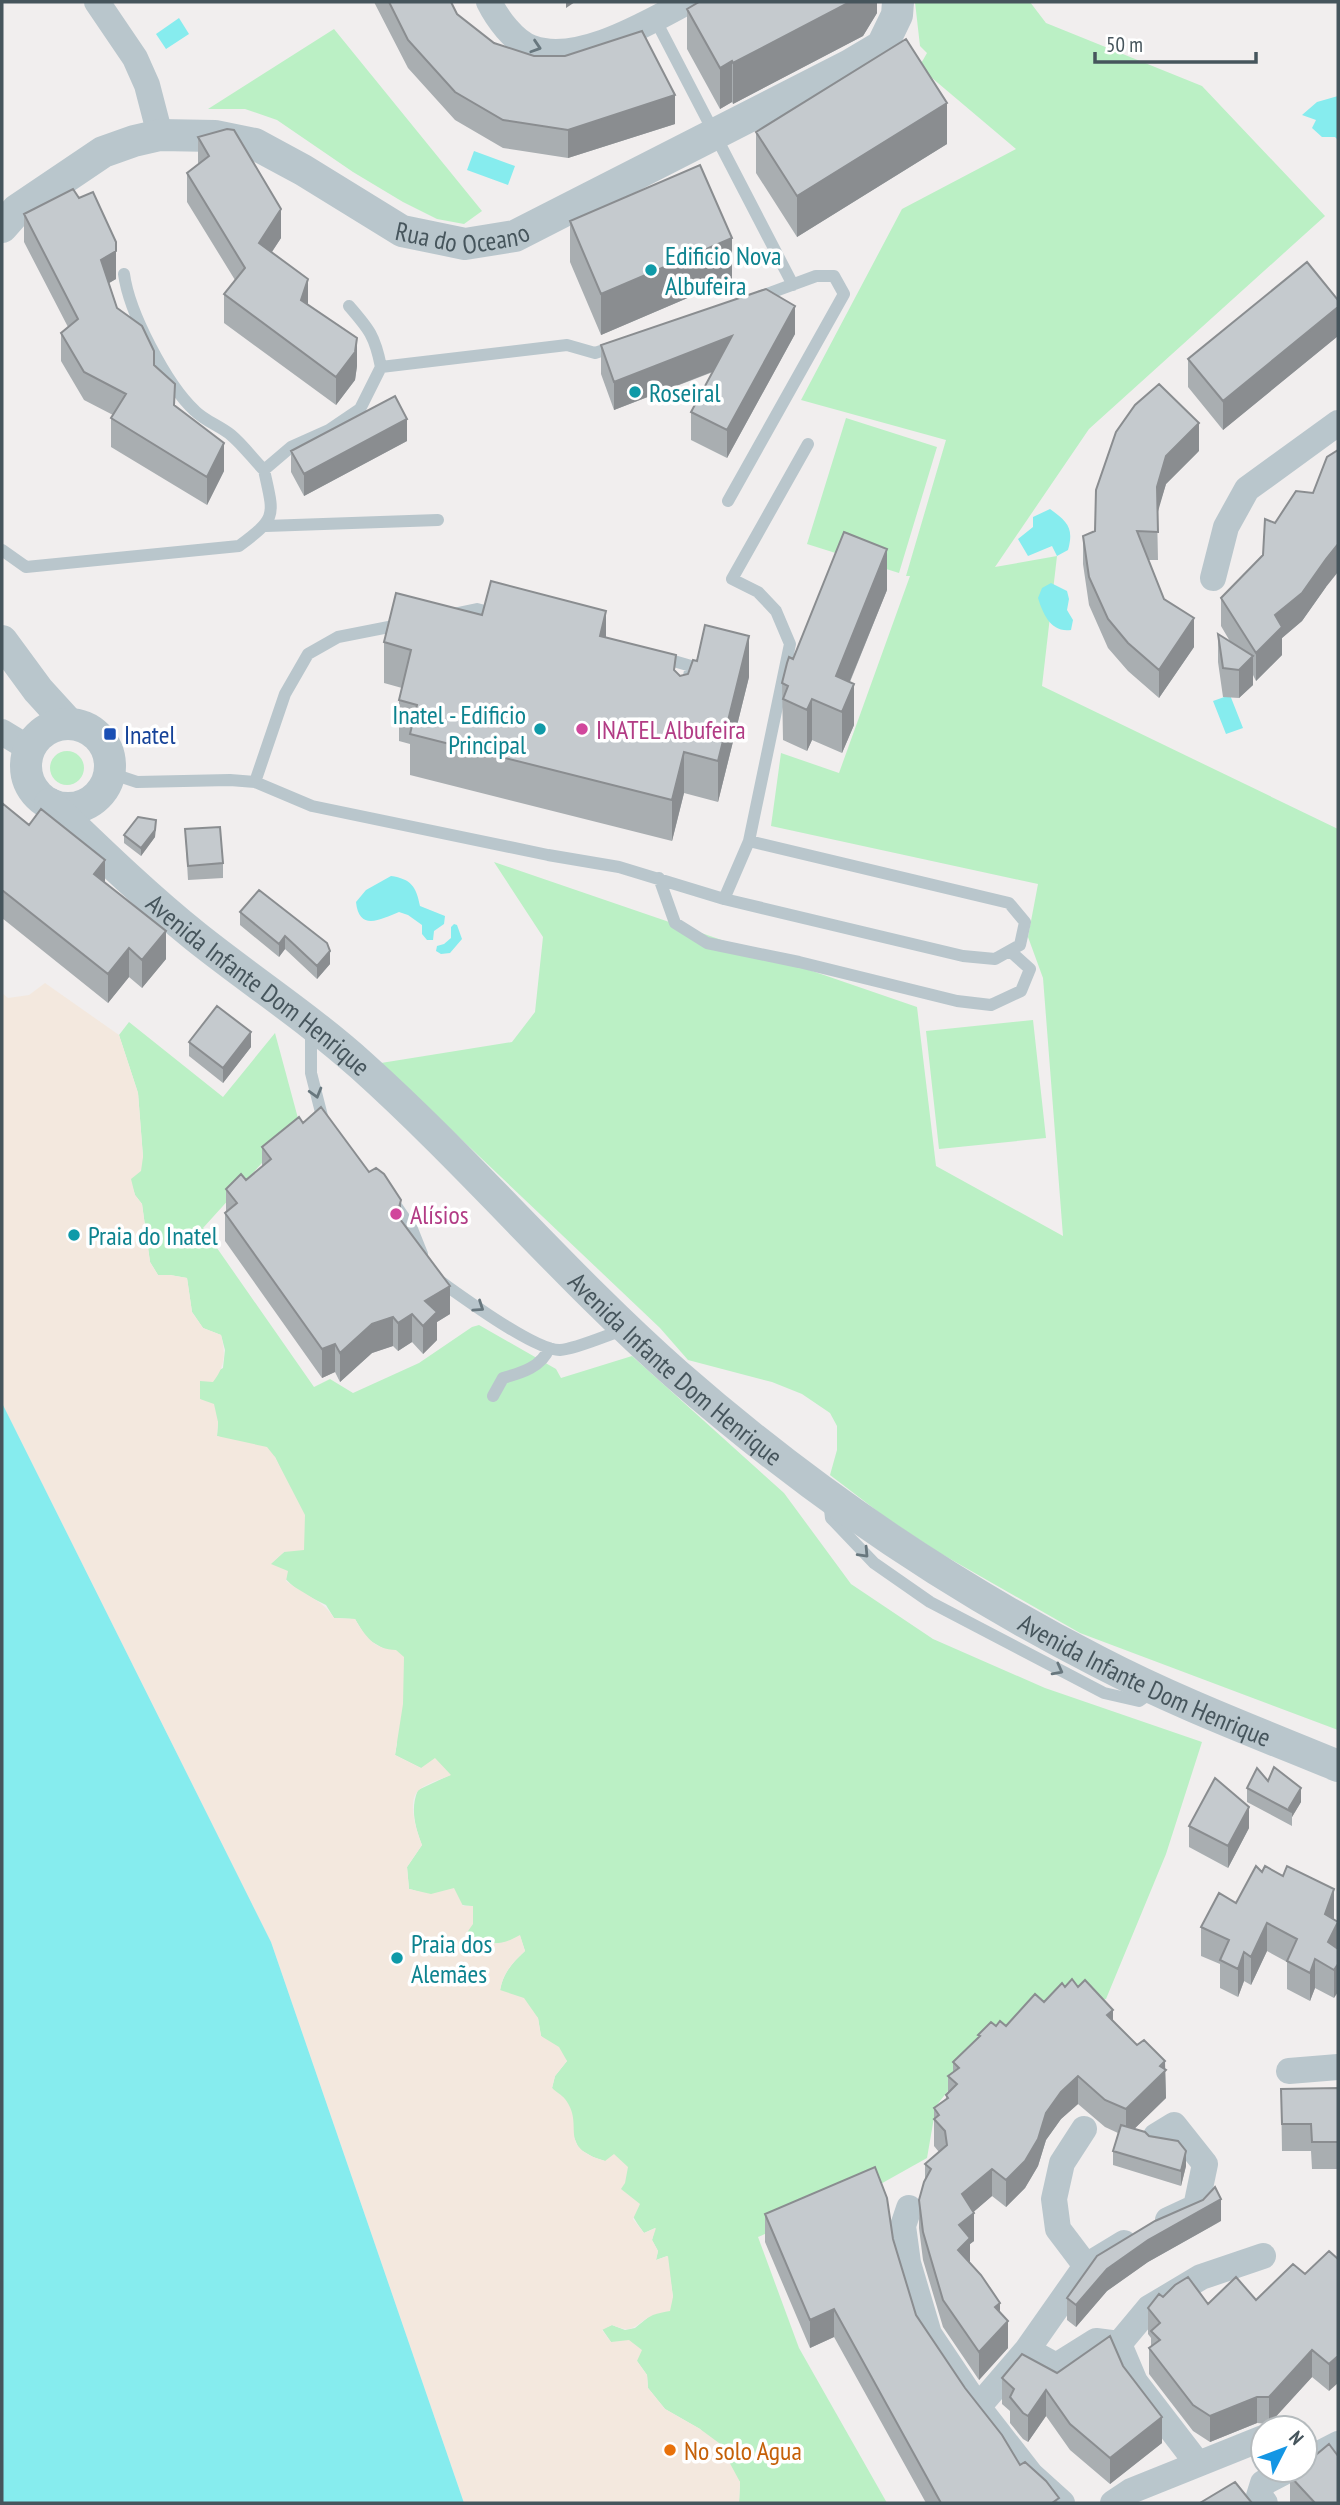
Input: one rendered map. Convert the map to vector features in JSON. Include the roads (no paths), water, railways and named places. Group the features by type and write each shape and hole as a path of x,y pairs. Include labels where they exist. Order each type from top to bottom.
{"street":[{"path":"97,2 135,58 147,85 160,135"},
{"path":"489,2 509,30 530,48 561,54 606,41 687,2"},
{"name":"Rua do Oceano","path":"2,227 18,210 103,152 160,135 215,136 255,144 402,231 466,244 515,236 715,135 882,46 897,15 898,2"},
{"path":"1213,578 1226,527 1247,489 1338,423"},
{"path":"2,641 38,690 47,715 49,734 27,761 27,774 32,786 40,797 62,808 86,804 98,797 106,786 110,773 110,758 95,734 83,727 49,734 2,732"},
{"name":"Avenida Infante Dom Henrique","path":"50,804 192,934 360,1064 626,1329 730,1420 828,1498 881,1535 1005,1612 1100,1663 1338,1766"},
{"path":"86,804 87,824 97,849"},
{"path":"1289,2071 1338,2067"},
{"path":"978,2406 1027,2350 1086,2266 1148,2230 1196,2207 1205,2164 1174,2125 1156,2136"},
{"path":"1084,2129 1062,2163 1054,2199 1058,2230 1086,2266"},
{"path":"909,2208 903,2226 908,2263 929,2334 978,2406 1031,2475 1062,2503"},
{"path":"1119,2343 1149,2308 1201,2277 1263,2256"},
{"path":"1027,2350 1056,2366 1096,2341 1119,2343"},
{"path":"1119,2343 1135,2382 1198,2464"},
{"path":"1113,2503 1131,2491 1249,2444"},
{"path":"1319,2454 1338,2444"},
{"path":"1263,2484 1259,2496 1265,2503"}],"lane":[{"path":"654,19 793,285"},
{"path":"124,274 126,289 145,335 177,390 195,412 230,434 264,470 272,507 266,526"},
{"path":"728,501 844,294 834,276 816,276 740,303"},
{"path":"264,470 291,447 329,430 360,409 380,367 376,342 349,306"},
{"path":"380,367 567,345 594,353 634,340"},
{"path":"724,899 749,841 790,644 776,611 758,592 732,579 808,444"},
{"path":"2,550 26,567 239,546 266,526 438,520"},
{"path":"439,617 477,609 504,616"},
{"path":"255,782 285,694 308,654 338,637 414,622"},
{"path":"651,655 691,666 684,698"},
{"path":"110,773 137,782 255,782 312,806 619,867 724,899 963,956 995,959 1020,945 1025,922 1009,903 749,841"},
{"path":"659,878 675,923 707,943 799,962 957,1001 991,1005 1021,991 1030,969 1010,951"},
{"path":"311,1025 311,1073 323,1123 331,1133"},
{"path":"379,1188 390,1196 412,1229 419,1249 435,1277 503,1324 549,1348 562,1350 626,1329"},
{"path":"493,1396 503,1378 538,1363 545,1358 549,1348"}],"water":[{"path":"179,18 189,34 166,49 156,34"},
{"path":"1338,96 1338,140 1335,137 1322,137 1312,128 1316,120 1302,115 1317,102"},
{"path":"474,151 515,166 508,185 467,170"},
{"path":"1050,509 1068,526 1068,550 1057,556 1052,546 1028,556 1018,539 1033,527 1033,517"},
{"path":"1051,583 1067,591 1067,610 1073,620 1071,630 1058,629 1042,610 1038,598 1042,588"},
{"path":"1230,695 1243,728 1226,734 1213,701"},
{"path":"391,876 412,885 420,906 445,916 444,924 434,931 433,940 427,940 422,934 422,925 399,912 372,921 361,917 356,902 366,890"},
{"path":"457,925 462,939 450,953 441,954 436,951 437,946 451,938 451,927"},
{"path":"2,1403 271,1942 464,2503 2,2503"}],"place":[{"name":"Edificio Nova Albufeira","path":"651,270"},
{"name":"Roseiral","path":"635,392"},
{"name":"Inatel - Edificio Principal","path":"540,729"},
{"name":"INATEL Albufeira","path":"582,729"},
{"name":"Inatel","path":"110,734"},
{"name":"Alísios","path":"396,1214"},
{"name":"Praia do Inatel","path":"74,1235"},
{"name":"Praia dos Alemães","path":"397,1958"},
{"name":"No solo Agua","path":"670,2450"}]}
